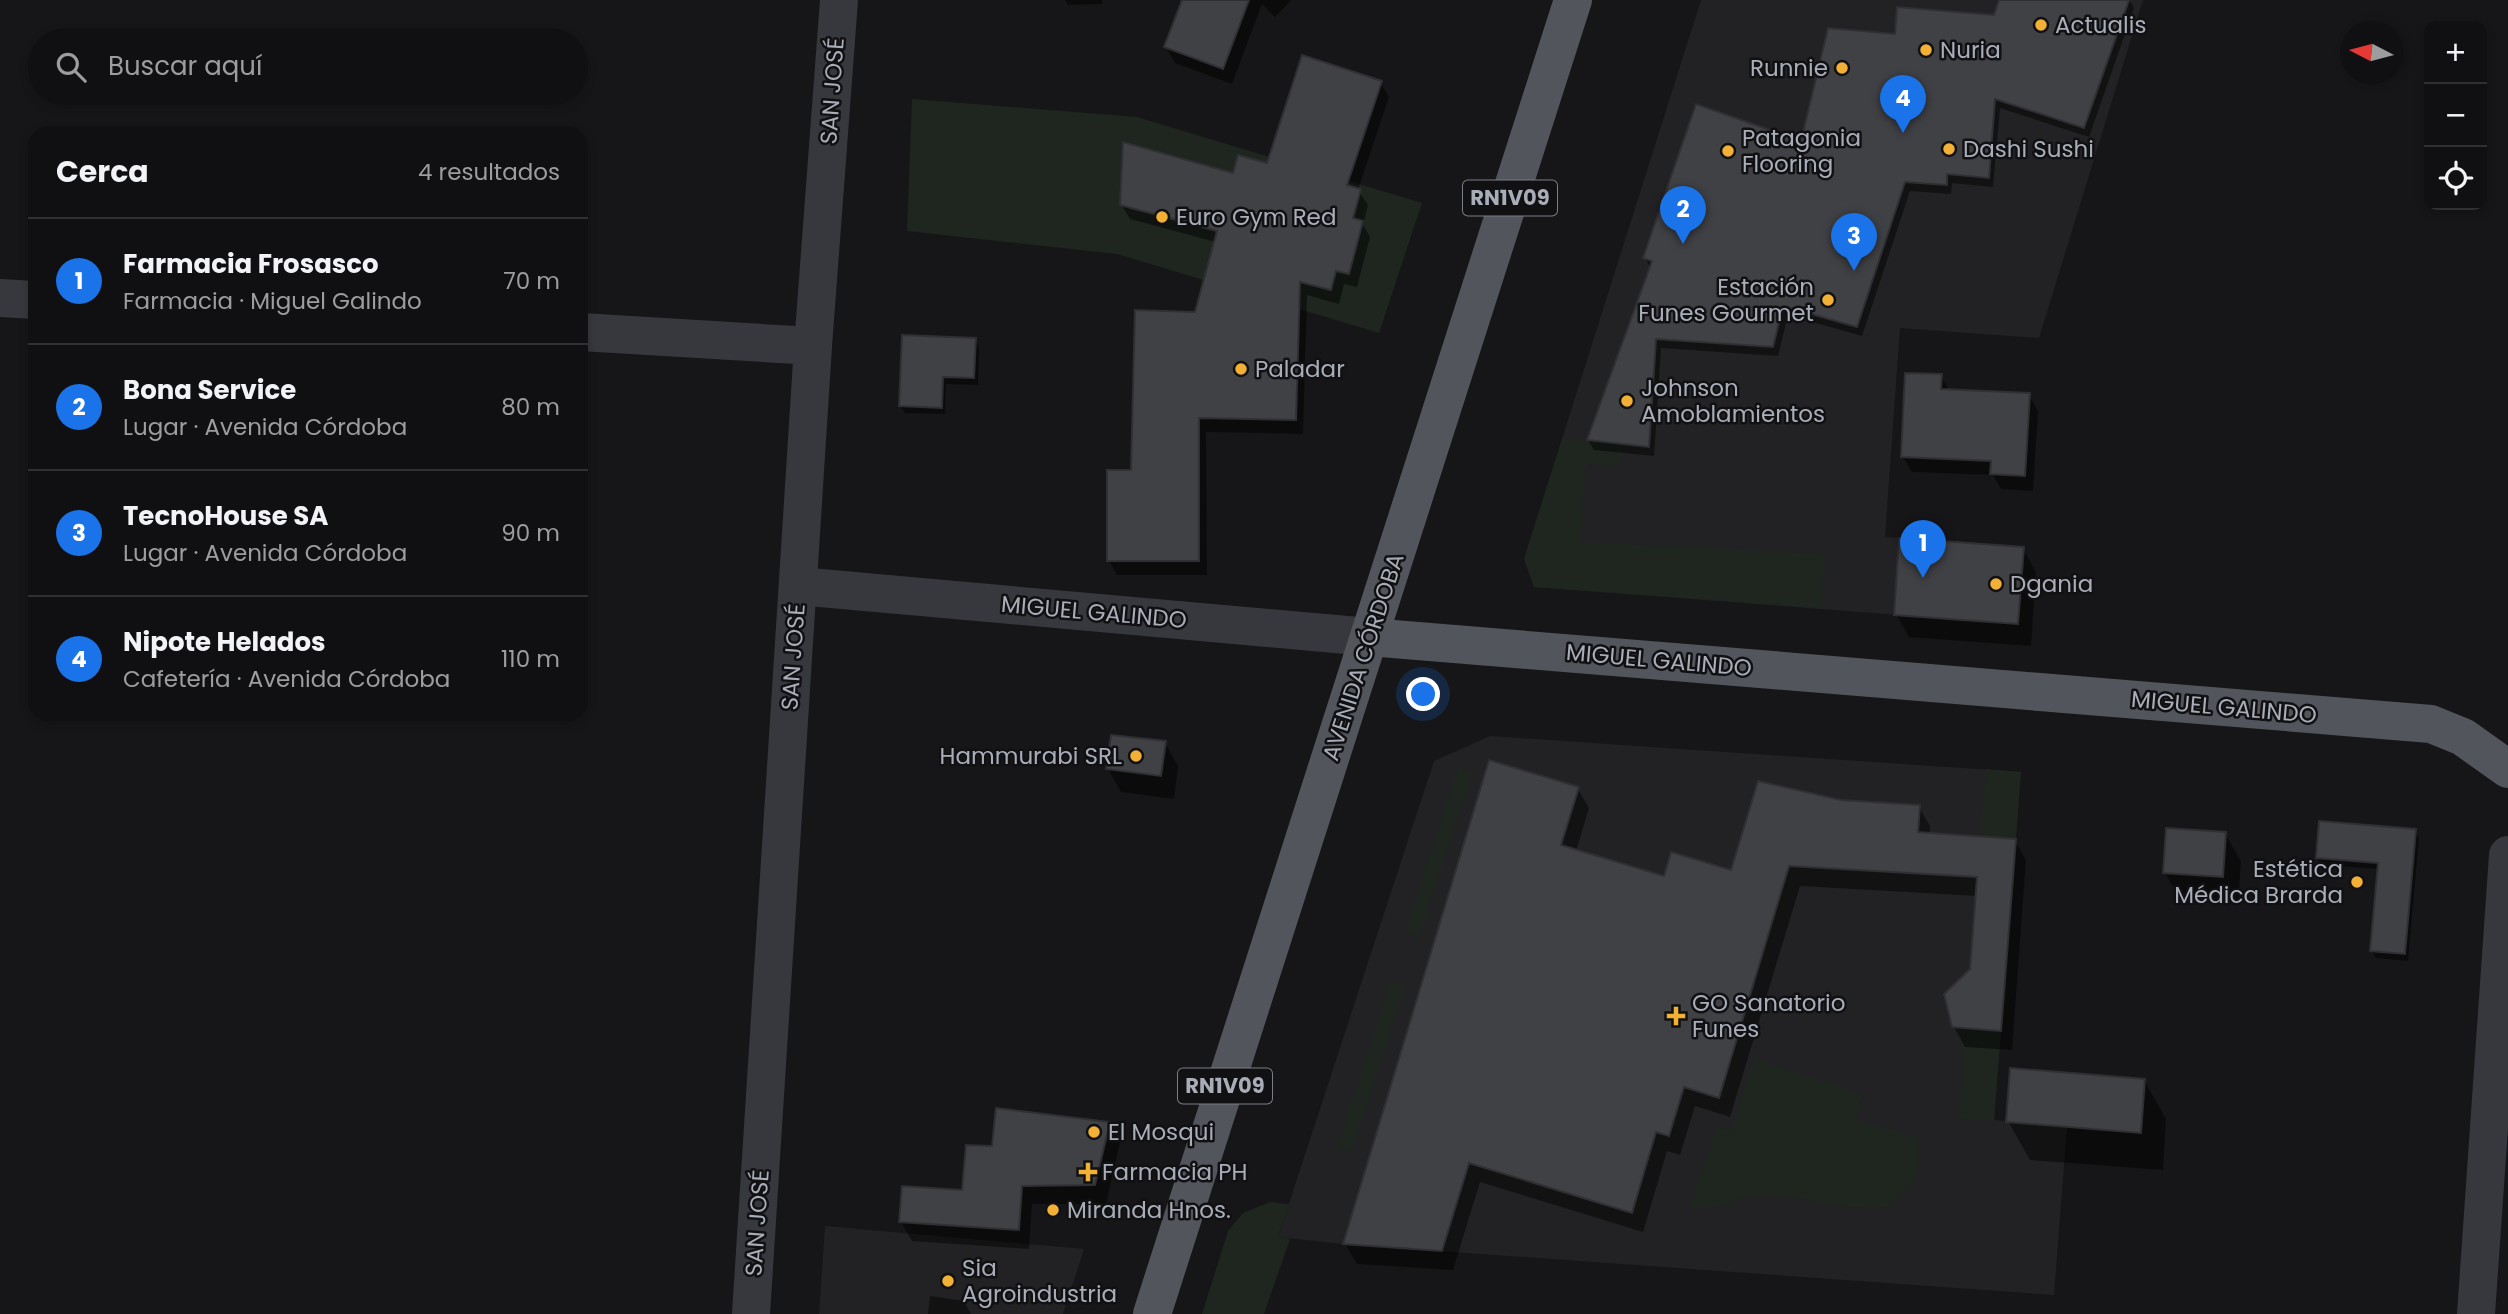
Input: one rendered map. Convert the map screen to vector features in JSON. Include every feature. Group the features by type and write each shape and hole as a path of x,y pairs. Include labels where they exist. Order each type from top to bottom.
{"main road":[{"name":"AVENIDA CÓRDOBA","path":"1152,1314 1573,0"},
{"name":"MIGUEL GALINDO","path":"1369,637 2431,724 2463,737 2508,769"}],"street":[{"name":"SAN JOSÉ","path":"751,1314 813,346 839,0"},
{"path":"0,298 28,300"},
{"path":"588,332 813,346"},
{"name":"MIGUEL GALINDO","path":"798,586 1369,637"},
{"path":"2476,1314 2508,855"}],"shaded area":[{"name":"Estación Funes Gourmet","path":"1701,0 2143,0 2039,338 1900,328 1885,537 2024,547 2018,624 1534,587 1524,559"},
{"name":"Euro Gym Red","path":"912,99 1137,117 1422,203 1379,333 1117,254 907,231"},
{"path":"1562,439 1622,444 1622,465 1586,464 1579,542 1826,554 1820,608 1534,587 1524,559"},
{"name":"GO Sanatorio Funes","path":"1490,736 2021,772 1994,1120 2067,1127 2054,1295 1343,1244 1278,1237 1434,761"},
{"path":"1458,768 1472,773 1419,937 1405,932"},
{"path":"1986,769 2021,772 1994,1121 1958,1118 1966,1029 1952,1027 1944,994 1970,968"},
{"path":"1391,981 1405,986 1352,1150 1338,1146"},
{"path":"1754,1059 1863,1094 1855,1119 1917,1137 1916,1170 1904,1193 1887,1208 1848,1207 1777,1194 1749,1195 1720,1206 1689,1210 1717,1127 1732,1131"},
{"path":"1270,1202 1289,1204 1278,1236 1290,1239 1264,1314 1202,1314 1228,1231 1243,1213"},
{"name":"Sia Agroindustria","path":"825,1226 1084,1249 1063,1314 819,1314"}],"building":[{"path":"1182,0 1249,0 1223,69 1164,47"},
{"path":"1999,0 2129,0 2084,128 1995,99 1989,178 1947,174 1947,185 1905,182 1857,327 1783,306 1773,347 1656,339 1649,447 1587,440 1652,261 1643,258 1696,104 1801,141 1828,28 1895,34 1897,7 1994,15"},
{"path":"1302,55 1382,81 1347,185 1361,189 1353,218 1363,221 1349,274 1336,271 1331,290 1300,282 1296,420 1199,418 1199,561 1107,561 1107,470 1131,470 1135,310 1195,312 1217,231 1120,205 1123,142 1233,173 1238,155 1267,163"},
{"path":"902,335 976,338 974,378 943,377 942,408 899,406"},
{"path":"1905,373 1942,374 1941,389 2030,393 2025,476 1990,474 1991,461 1901,457"},
{"path":"1899,538 2024,547 2018,624 1894,615"},
{"path":"1111,735 1166,741 1161,776 1106,769"},
{"path":"1489,760 1579,787 1561,845 1664,876 1671,852 1731,870 1758,781 1841,800 1920,805 1918,832 2016,839 2001,1031 1952,1027 1944,994 1970,969 1977,877 1789,866 1719,1098 1684,1087 1669,1136 1656,1132 1632,1213 1469,1163 1442,1251 1343,1244"},
{"path":"2319,821 2416,829 2405,954 2370,951 2378,863 2316,858"},
{"path":"2166,828 2226,832 2223,877 2163,873"},
{"path":"2010,1068 2145,1079 2141,1133 2006,1122"},
{"path":"996,1108 1110,1122 1095,1185 1022,1186 1019,1230 899,1222 902,1186 962,1190 966,1145 992,1146"}],"place":[{"name":"Actualis","path":"2041,25"},
{"name":"Nuria","path":"1926,50"},
{"name":"Runnie","path":"1842,68"},
{"name":"Nipote Helados","path":"1903,133"},
{"name":"Dashi Sushi","path":"1949,149"},
{"name":"Patagonia Flooring","path":"1728,151"},
{"name":"Euro Gym Red","path":"1162,217"},
{"name":"Bona Service","path":"1683,244"},
{"name":"TecnoHouse SA","path":"1854,271"},
{"name":"Estación Funes Gourmet","path":"1828,300"},
{"name":"Paladar","path":"1241,369"},
{"name":"Johnson Amoblamientos","path":"1627,401"},
{"name":"Farmacia Frosasco","path":"1923,578"},
{"name":"Dgania","path":"1996,584"},
{"name":"Hammurabi SRL","path":"1136,756"},
{"name":"Estética Médica Brarda","path":"2357,882"},
{"name":"GO Sanatorio Funes","path":"1676,1016"},
{"name":"El Mosqui","path":"1094,1132"},
{"name":"Farmacia PH","path":"1088,1172"},
{"name":"Miranda Hnos.","path":"1053,1210"},
{"name":"Sia Agroindustria","path":"948,1281"}]}
